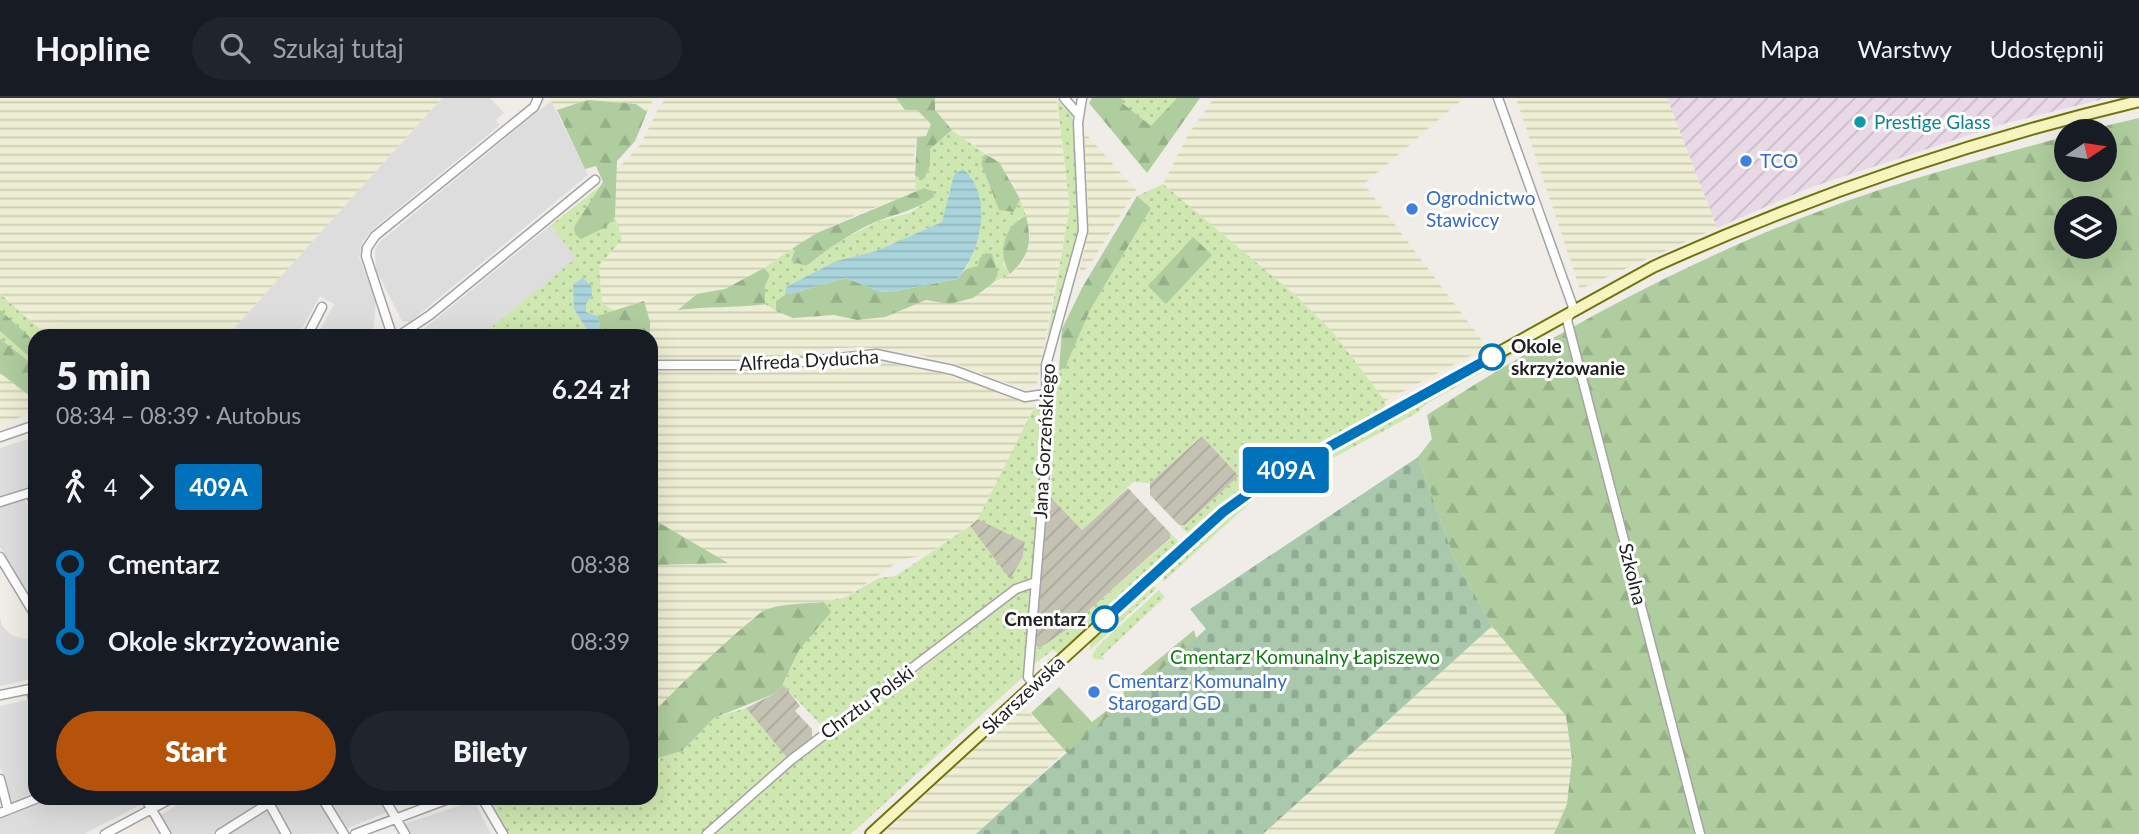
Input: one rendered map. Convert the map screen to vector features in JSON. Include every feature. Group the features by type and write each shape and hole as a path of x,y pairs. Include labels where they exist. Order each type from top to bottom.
{"main road":[{"name":"Skarszewska","path":"871,834 1241,498 1664,262 1827,195 2022,130 2139,101"}],"street":[{"path":"387,329 368,267 367,248 375,236 534,107 537,98"},
{"path":"1064,98 1079,114"},
{"name":"Jana Gorzeńskiego","path":"1034,685 1028,677 1047,447 1046,365 1083,232 1079,114 1082,98"},
{"name":"Szkolna","path":"1498,98 1573,307 1567,320 1700,834"},
{"path":"410,329 595,180"},
{"path":"311,329 322,307"},
{"name":"Alfreda Dyducha","path":"658,365 774,365 876,354 953,370 1025,397 1045,394"},
{"path":"0,437 28,427"},
{"path":"0,502 28,493"},
{"path":"0,557 28,603"},
{"name":"Chrztu Polski","path":"707,834 823,734 1016,589 1036,582"},
{"path":"0,695 28,690"},
{"path":"0,779 4,811 28,802"},
{"path":"149,805 166,834"},
{"path":"105,834 160,805"},
{"path":"220,834 265,805"},
{"path":"275,805 286,834"},
{"path":"326,805 344,834"},
{"path":"388,805 405,834"},
{"path":"355,834 432,805"},
{"path":"486,805 503,834"}],"shaded area":[{"path":"442,98 490,98 504,113 496,120 500,125 373,229 363,241 359,257 376,302 374,329 321,329 334,304 320,296 302,329 234,329"},
{"path":"1667,98 2107,98 2003,124 1809,188 1717,228"},
{"path":"551,101 588,175 410,322 402,321 376,270 375,249 382,240"},
{"path":"551,225 577,258 490,329 424,329"},
{"path":"1202,436 1239,476 1185,525 1179,525 1150,495 1150,483"},
{"path":"28,439 28,488 0,498 0,448"},
{"path":"1128,488 1170,533 1170,538 1068,629 1040,648 1035,646 1048,494 1082,530"},
{"path":"24,498 28,505 28,596 0,547 0,506"},
{"path":"978,519 1025,542 1023,557 1010,580 970,526"},
{"path":"0,618 2,626 13,636 28,638 28,680 0,686"},
{"path":"783,684 800,706 795,711 812,729 812,739 787,758 746,708 774,694"},
{"path":"28,700 28,799 10,806 0,765 0,706"},
{"path":"30,805 140,805 84,834 0,834 0,817"},
{"path":"177,805 259,805 212,834 170,834 159,816"},
{"path":"273,805 323,805 340,833 289,834"},
{"path":"331,805 383,805 387,812 346,829"},
{"path":"462,805 476,805 491,834 410,834 404,824"},
{"path":"266,808 282,834 227,833"}],"green space":[{"path":"0,98 442,98 233,329 40,329 0,294"},
{"path":"549,98 654,98 647,112 636,104 588,100 557,110"},
{"path":"666,98 896,98 905,110 917,110 931,124 926,136 917,138 914,154 916,193 862,212 817,233 742,282 725,289 697,294 679,309 765,304 793,318 834,315 857,320 885,317 926,300 949,304 1010,274 1024,262 1030,231 1020,199 999,162 952,130 935,110 935,98 1056,98 1070,207 1037,384 1027,390 951,362 906,352 862,347 827,349 790,360 658,361 658,329 650,329 643,301 614,311 602,303 599,266 622,239 615,217 616,171 641,144"},
{"path":"896,98 935,98 935,110 952,130 930,149 930,166 924,179 915,176 917,137 926,136 931,124 917,110 905,110"},
{"path":"1092,98 1122,98 1122,103 1151,126 1177,98 1200,98 1147,173 1089,103"},
{"path":"1122,98 1177,98 1151,127 1122,103"},
{"path":"1214,98 1464,98 1364,184 1487,347 1385,401 1332,331 1295,295 1163,184 1188,135"},
{"path":"1516,98 1667,98 1717,228 1580,289"},
{"path":"588,100 636,104 647,112 635,141 617,161 615,217 606,227 581,239 575,234 574,227 603,182 596,166 585,169 557,110"},
{"path":"1057,100 1074,118 1080,224 1075,260 1047,337 1070,207"},
{"path":"2139,118 2139,834 1554,834 1567,804 1572,759 1566,716 1492,626 1454,558 1418,457 1432,439 1427,415 1588,319 1699,262 1814,213 1921,177 2054,140 2054,182 2118,182 2118,123"},
{"path":"952,130 985,154 981,163 987,176 1014,212 1020,199 1026,216 1018,219 1003,264 1010,274 994,282 998,274 979,266 966,269 975,246 979,223 978,200 971,176 949,190 947,210 942,222 876,251 836,261 786,287 785,295 776,301 776,311 765,304 765,286 770,275 764,268 796,246 791,260 806,266 839,242 876,222 910,213 934,197 933,191 925,188 916,193 915,176 924,178 930,166 930,149"},
{"path":"1084,132 1136,190 1091,263 1078,278 1085,247 1088,207"},
{"path":"985,154 999,162 1020,199 1014,212 999,210 981,163"},
{"path":"604,183 574,227 575,234 606,227 615,217 622,239 599,266 602,303 614,311 597,316 586,312 586,304 592,296 588,280 574,309 586,329 490,329 576,258 551,225"},
{"path":"1163,184 1295,295 1332,331 1385,401 1386,410 1259,482 1190,535 1179,525 1185,525 1239,476 1202,436 1150,483 1133,482 1082,530 1048,494 1052,473 1051,429 1059,370 1065,367 1090,310 1151,208 1137,196"},
{"path":"924,188 933,191 934,197 857,231 806,266 791,261 796,246 817,233"},
{"path":"1137,196 1151,208 1090,310 1065,368 1059,370 1062,329 1082,288"},
{"path":"1026,216 1028,248 1022,261 1010,274 1004,258 1004,241 1012,226"},
{"path":"1193,237 1212,255 1166,304 1148,286"},
{"path":"986,253 992,254 998,274 994,282 973,298 949,304 926,300 885,317 857,320 834,315 793,318 776,311 776,301 785,295 846,278 878,291 891,292 957,279 966,269 978,266 980,258"},
{"path":"764,268 770,275 765,286 765,304 678,310 697,294 725,289"},
{"path":"0,294 40,329 28,329 28,361 0,339"},
{"path":"644,301 650,329 598,329 600,324 597,316"},
{"path":"0,310 28,336 28,356 0,331"},
{"path":"0,339 28,361 28,395 0,373"},
{"path":"1521,346 1525,348 1426,404 1417,413 1273,490 1271,486 1278,480"},
{"path":"886,362 951,376 1036,404 978,519 944,544 923,555 901,560 846,597 754,616 658,710 658,565 727,563 658,522 658,369 788,372 835,363"},
{"path":"0,373 28,395 28,414 0,424"},
{"path":"1036,404 1042,407 1042,475 1033,547 1033,575 833,724 822,726 783,685 799,650 830,612 824,602 846,597 879,578 896,576 970,526 1010,579 1023,557 1025,542 978,519"},
{"name":"Cmentarz Komunalny Łapiszewo","path":"1418,457 1454,558 1492,626 1263,834 976,834 1206,629 1190,609"},
{"path":"1266,488 1268,492 1252,501 1163,582 1164,572 1231,511"},
{"path":"658,522 728,563 658,565"},
{"path":"1170,533 1181,544 1060,655 1053,650 1033,665 1035,646 1040,648 1068,629 1170,539"},
{"path":"1147,587 1157,588 1090,650 1090,640"},
{"path":"1023,589 1030,589 1025,675 851,834 712,834 801,757 880,701"},
{"path":"1159,590 1165,597 1102,656 1105,660 1094,659 1092,655 1099,645"},
{"path":"824,602 831,612 799,650 783,684 774,694 714,718 682,751 658,758 658,708 757,615 765,610 786,605"},
{"path":"1492,626 1566,716 1572,759 1567,804 1554,834 1263,834"},
{"path":"1194,630 1199,649 1079,766 1031,713 1059,687 1092,722 1123,698 1124,688"},
{"path":"1021,704 1066,751 976,834 883,834"},
{"path":"746,708 787,758 714,827 702,834 508,834 493,805 658,805 658,758 682,751 714,718"}],"water":[{"path":"963,169 973,180 979,194 981,224 972,254 957,279 891,292 878,291 846,278 785,295 786,287 836,261 876,251 942,222 954,175"},
{"path":"583,278 591,285 592,296 586,304 586,312 597,316 600,324 598,329 586,329 574,309 573,284"}],"bus line":[{"name":"409A","path":"1105,619 1223,512 1260,485 1492,357"}],"place":[{"name":"Prestige Glass","path":"1860,122"},
{"name":"TCO","path":"1746,161"},
{"name":"Ogrodnictwo Stawiccy","path":"1412,209"},
{"name":"Okole skrzyżowanie","path":"1492,357"},
{"name":"Cmentarz","path":"1105,619"},
{"name":"Cmentarz Komunalny Starogard GD","path":"1094,692"}]}
